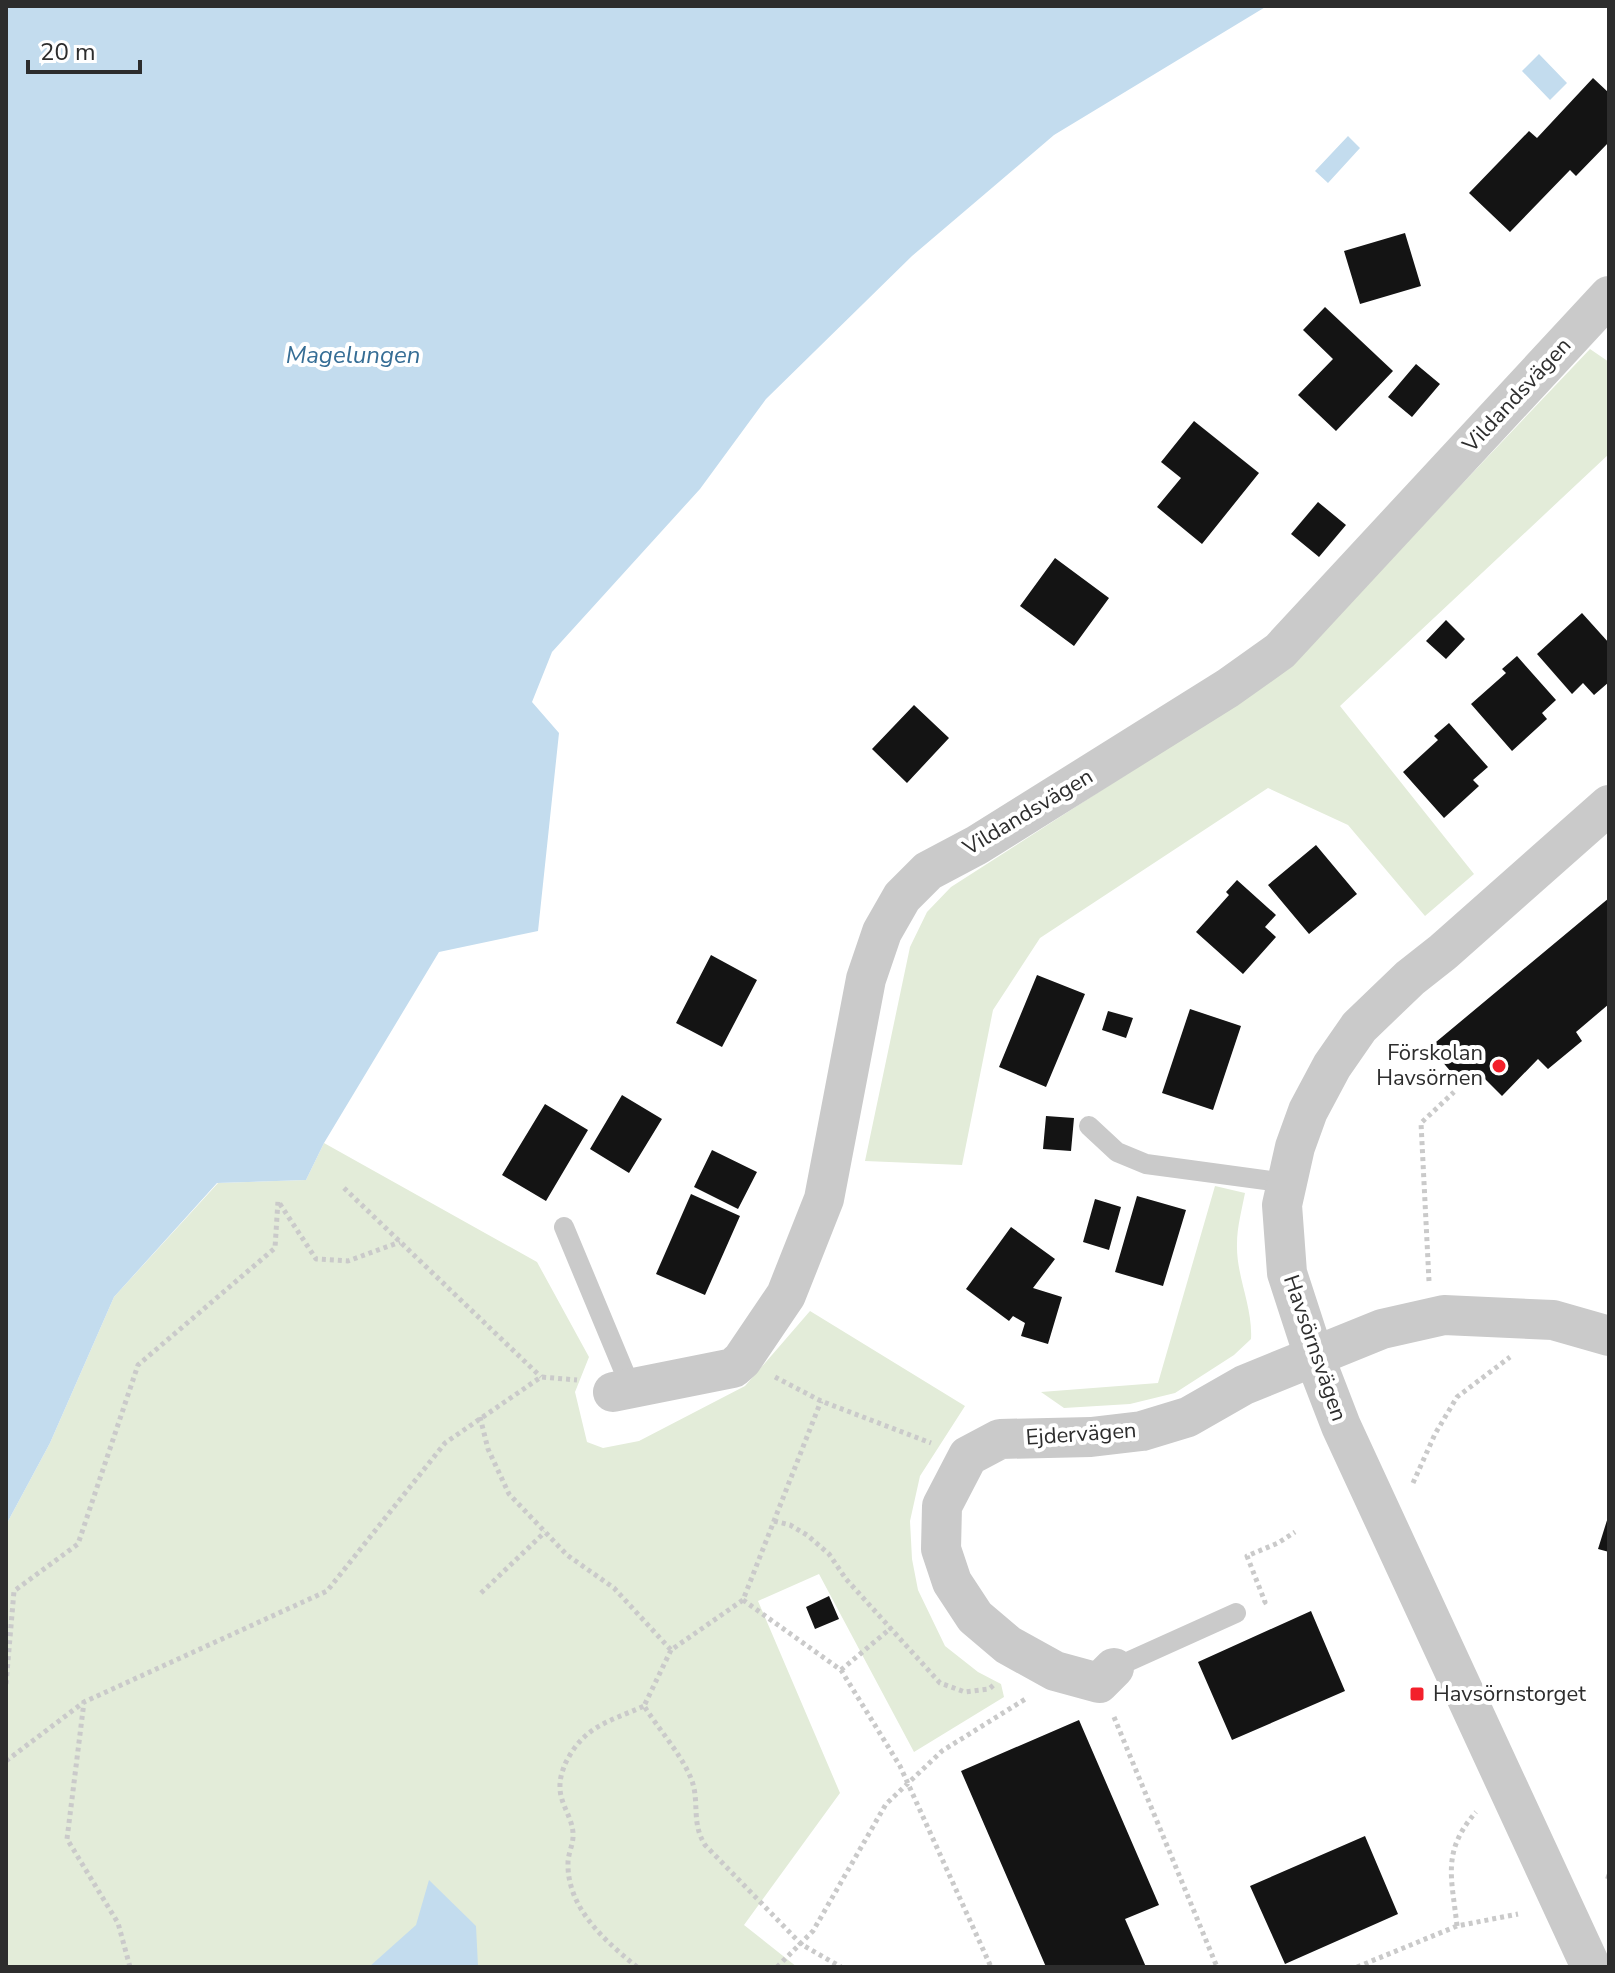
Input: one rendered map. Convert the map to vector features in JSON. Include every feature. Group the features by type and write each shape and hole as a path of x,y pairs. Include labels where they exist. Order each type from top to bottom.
{"street":[{"name":"Vildandsvägen","path":"742,1360 786,1295 824,1199 866,979 882,932 902,897 928,871 977,845 1215,696 1280,651 1609,296"},
{"name":"Havsörnsvägen","path":"1591,1967 1341,1426 1287,1273 1282,1205 1295,1147 1308,1111 1332,1066 1359,1027 1410,978 1609,805"},
{"name":"Ejdervägen","path":"968,1456 1000,1439 1091,1437 1142,1431 1188,1417 1244,1385 1382,1329 1444,1315 1553,1320 1609,1336"},
{"path":"622,1390 733,1368 742,1360"},
{"path":"968,1456 942,1506 941,1549 952,1582 975,1617 1008,1645 1055,1671 1107,1676"}],"lane":[{"path":"1089,1126 1117,1152 1146,1164 1287,1183"},
{"path":"564,1227 622,1390"},
{"path":"1107,1676 1236,1613"}],"path":[{"path":"1430,1286 1421,1123 1454,1092"},
{"path":"344,1188 541,1377"},
{"path":"6,1684 14,1591 78,1544 138,1365 275,1248 278,1201 316,1259 348,1261 400,1242"},
{"path":"1413,1483 1435,1434 1457,1397 1518,1351"},
{"path":"742,1360 821,1401 968,1456"},
{"path":"6,1761 84,1702 327,1591 445,1443 541,1377 570,1378 622,1390"},
{"path":"637,1967 594,1927 570,1887 567,1860 573,1829 559,1786 562,1771 572,1750 585,1734 601,1723 644,1706 671,1650 743,1600 821,1401"},
{"path":"480,1417 488,1449 509,1494 567,1555 614,1588 671,1650"},
{"path":"774,1521 790,1525 807,1535 829,1554 846,1579 940,1683 965,1692 989,1689 1000,1680 1008,1645"},
{"path":"481,1593 545,1532"},
{"path":"1236,1613 1265,1602 1247,1556 1295,1532"},
{"path":"743,1600 841,1670 900,1766 991,1967"},
{"path":"841,1670 891,1628"},
{"path":"777,1967 813,1931 886,1804 942,1751 1023,1702 1055,1671"},
{"path":"1107,1676 1217,1967"},
{"path":"84,1702 67,1839 118,1923 130,1967"},
{"path":"644,1706 690,1776 695,1796 696,1831 705,1845 801,1944 839,1966"},
{"path":"1457,1926 1450,1866 1454,1844 1482,1805"},
{"path":"1357,1967 1457,1926 1518,1914"}],"green space":[{"path":"1590,349 1609,362 1609,454 1340,706 1474,874 1425,916 1348,825 1268,788 1040,938 993,1010 962,1165 865,1161 910,947 927,912 951,887 1231,707 1297,658"},
{"path":"324,1143 537,1262 589,1357 575,1392 587,1442 603,1448 639,1441 745,1386 810,1311 965,1406 920,1476 910,1521 912,1559 918,1590 945,1646 978,1672 1001,1684 1004,1697 914,1752 819,1574 758,1601 840,1793 744,1925 797,1967 6,1967 6,1525 50,1443 114,1297 218,1183 306,1180"},
{"path":"1215,1186 1245,1193 1237,1256 1250,1315 1251,1339 1234,1355 1175,1393 1130,1404 1064,1408 1041,1392 1158,1383"}],"water":[{"name":"Magelungen","path":"6,6 1267,6 1054,135 912,256 766,399 700,489 552,652 532,702 559,733 538,931 439,952 324,1143 306,1180 217,1183 114,1297 50,1443 6,1525"},
{"path":"1539,54 1567,83 1550,100 1522,71"},
{"path":"1348,136 1360,148 1328,183 1315,171"},
{"path":"429,1880 476,1926 478,1966 369,1967 416,1925"}],"building":[{"path":"1593,78 1609,93 1609,142 1576,176 1570,170 1510,232 1469,193 1529,131 1537,138"},
{"path":"1405,233 1421,286 1360,304 1344,251"},
{"path":"1325,307 1393,371 1336,431 1298,395 1333,359 1303,330"},
{"path":"1416,364 1440,384 1412,417 1388,397"},
{"path":"1194,421 1259,473 1202,544 1157,507 1181,478 1161,462"},
{"path":"1318,502 1346,525 1319,557 1291,534"},
{"path":"1055,558 1109,598 1074,646 1020,606"},
{"path":"1582,613 1609,643 1609,682 1594,695 1583,683 1572,694 1537,654"},
{"path":"1446,620 1465,639 1446,659 1426,641"},
{"path":"1517,656 1556,700 1542,713 1547,719 1512,751 1471,704 1506,673 1502,669"},
{"path":"914,705 949,738 907,783 872,749"},
{"path":"1449,723 1488,767 1473,780 1479,786 1444,818 1403,772 1438,740 1434,736"},
{"path":"1316,845 1357,894 1309,934 1268,885"},
{"path":"1237,880 1276,915 1265,927 1276,937 1243,974 1196,932 1229,895 1226,892"},
{"path":"1609,898 1609,1004 1576,1032 1582,1041 1548,1069 1538,1059 1502,1096 1476,1070 1462,1085 1430,1047"},
{"path":"711,955 757,980 722,1047 676,1023"},
{"path":"1037,975 1085,994 1046,1087 999,1067"},
{"path":"1190,1009 1241,1026 1213,1110 1162,1093"},
{"path":"1108,1011 1133,1018 1126,1038 1102,1030"},
{"path":"622,1095 662,1119 629,1173 590,1149"},
{"path":"545,1104 588,1130 546,1201 502,1175"},
{"path":"1046,1116 1074,1118 1071,1151 1043,1149"},
{"path":"712,1150 757,1172 738,1209 694,1187"},
{"path":"691,1194 740,1216 705,1295 656,1274"},
{"path":"1137,1196 1186,1210 1163,1286 1115,1272"},
{"path":"1095,1199 1121,1207 1109,1250 1083,1242"},
{"path":"1011,1227 1055,1259 1033,1288 1062,1297 1048,1344 1021,1336 1025,1323 1013,1316 1009,1321 966,1289"},
{"path":"1609,1517 1609,1552 1598,1549"},
{"path":"829,1596 839,1619 815,1629 806,1607"},
{"path":"1311,1611 1345,1691 1232,1740 1198,1662"},
{"path":"1079,1720 1159,1905 1125,1919 1146,1967 1046,1967 961,1771"},
{"path":"1365,1836 1398,1914 1285,1964 1250,1886"}],"place":[{"name":"Förskolan Havsörnen","path":"1499,1066"},
{"name":"Havsörnstorget","path":"1417,1694"}]}
